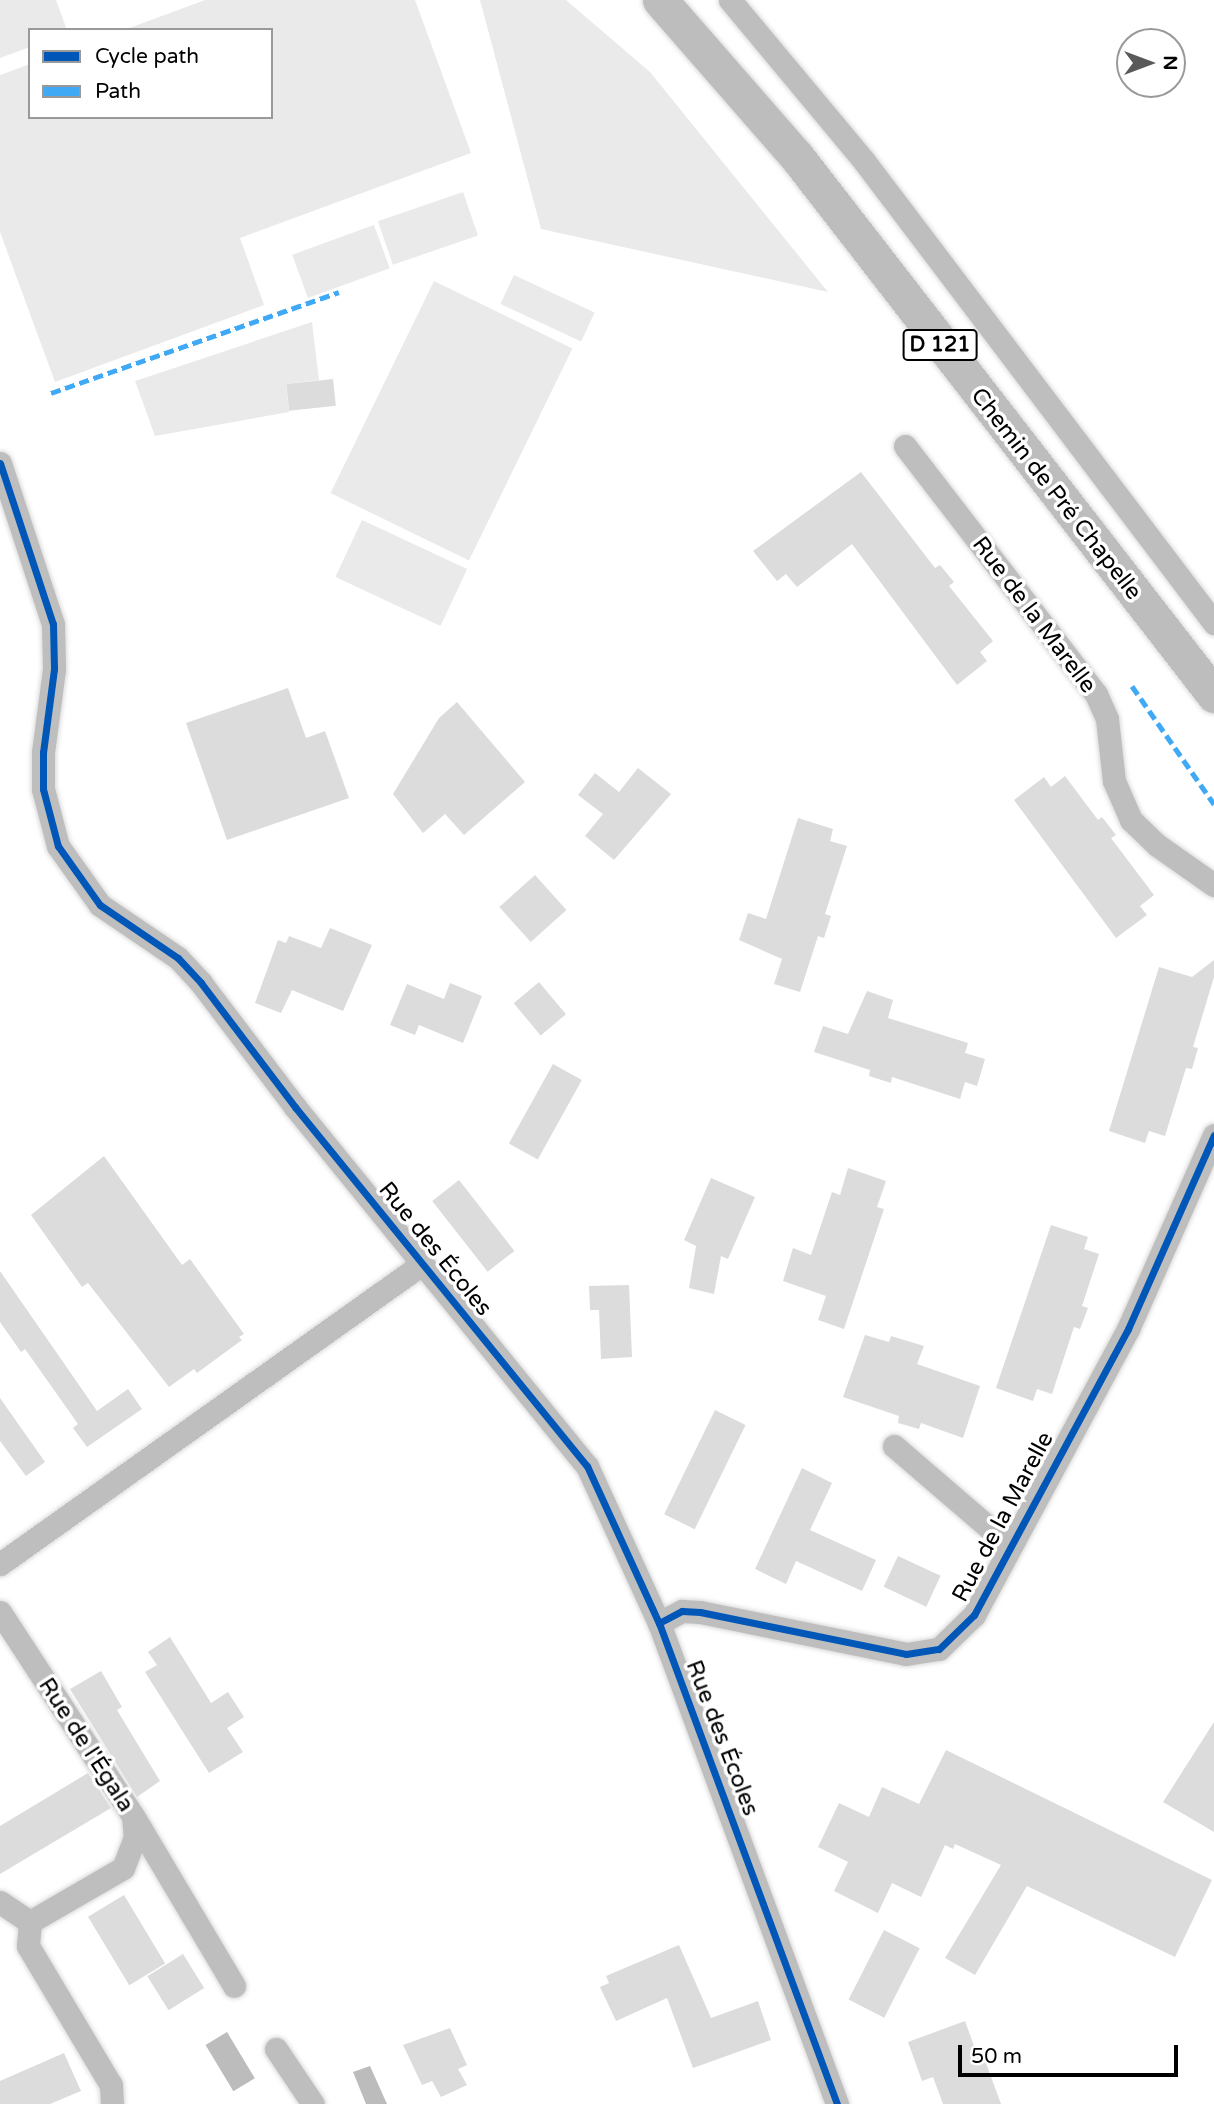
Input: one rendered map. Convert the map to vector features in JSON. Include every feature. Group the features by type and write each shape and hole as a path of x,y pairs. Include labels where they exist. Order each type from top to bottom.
{"main road":[{"name":"Chemin de Pré Chapelle","path":"660,0 797,157 1214,695"}],"street":[{"path":"730,0 864,161 1214,623"},
{"name":"Rue de la Marelle","path":"905,446 1096,694 1107,719 1114,781 1130,820 1157,845 1214,885"},
{"name":"Rue des Écoles","path":"0,463 53,624 54,669 43,752 43,789 58,846 100,905 178,958 201,983 422,1264 587,1466 659,1623 837,2104"},
{"name":"Rue de la Marelle","path":"659,1623 682,1611 700,1612 906,1654 939,1649 974,1615 1009,1545 1128,1329 1214,1135"},
{"path":"0,1564 422,1264"},
{"name":"Rue de la Marelle","path":"894,1446 1009,1545"},
{"name":"Rue de l'Égala","path":"0,1612 133,1816 135,1837 123,1868 30,1922"},
{"path":"133,1816 234,1986"},
{"path":"0,1902 30,1922 28,1946 111,2085 112,2104"},
{"path":"276,2049 313,2104"}],"shaded area":[{"path":"0,0 56,0 66,28 28,28 28,48 0,58"},
{"path":"205,0 415,0 471,153 240,238 264,305 55,382 0,232 0,75 28,65 28,119 273,119 273,28 129,28"},
{"path":"480,0 566,0 650,72 828,292 541,229"},
{"path":"463,192 478,235 393,265 378,221"},
{"path":"374,225 390,268 308,298 292,255"},
{"path":"514,275 595,313 581,342 500,304"},
{"path":"434,281 572,349 469,561 331,493"},
{"path":"312,322 319,380 286,384 289,412 155,436 135,381"},
{"path":"362,520 467,569 441,626 335,577"},
{"path":"227,2032 255,2078 233,2091 206,2045"},
{"path":"370,2066 387,2104 366,2104 353,2072"}],"building":[{"path":"333,379 336,406 289,411 286,384"},
{"path":"861,472 935,568 940,565 954,582 949,586 993,641 980,652 987,661 957,685 852,544 797,587 786,574 777,581 753,551"},
{"path":"288,688 306,738 325,731 349,798 227,840 186,723"},
{"path":"457,702 525,782 464,835 445,814 423,833 393,794 439,718"},
{"path":"638,768 671,794 614,860 585,836 603,814 578,795 595,773 619,792"},
{"path":"1065,776 1098,820 1102,817 1116,835 1111,838 1154,895 1140,906 1147,915 1116,938 1014,800 1044,777 1051,787"},
{"path":"798,818 833,829 830,841 847,846 825,914 831,916 824,938 818,936 800,992 774,984 782,959 739,940 748,913 766,919"},
{"path":"535,875 566,910 531,942 499,907"},
{"path":"330,928 372,945 343,1011 292,990 281,1013 255,1003 278,940 286,943 289,936 321,948"},
{"path":"1214,960 1214,977 1193,1047 1198,1048 1192,1069 1186,1068 1165,1136 1149,1131 1145,1143 1109,1131 1159,967 1192,977"},
{"path":"539,982 566,1014 541,1035 514,1003"},
{"path":"450,983 482,996 463,1043 419,1025 415,1035 390,1025 407,984 444,999"},
{"path":"867,991 893,1000 888,1018 968,1043 965,1053 985,1059 977,1086 965,1082 960,1099 892,1077 891,1083 869,1076 870,1070 814,1052 823,1026 848,1034"},
{"path":"553,1064 582,1080 538,1160 509,1144"},
{"path":"104,1156 182,1265 190,1259 244,1334 239,1337 242,1340 197,1373 194,1369 169,1387 88,1283 82,1287 31,1215"},
{"path":"848,1168 886,1181 877,1207 884,1209 844,1329 818,1320 826,1296 783,1281 793,1248 811,1255 832,1192 840,1195"},
{"path":"711,1178 755,1197 728,1259 721,1256 714,1294 689,1288 696,1246 684,1240"},
{"path":"459,1180 514,1251 488,1272 432,1201"},
{"path":"1051,1225 1088,1237 1084,1249 1099,1254 1082,1306 1088,1308 1080,1329 1074,1327 1052,1394 1037,1389 1033,1401 996,1388"},
{"path":"0,1271 97,1411 128,1389 142,1409 87,1447 73,1428 78,1424 25,1349 21,1352 0,1322"},
{"path":"629,1285 632,1357 601,1359 599,1310 590,1310 589,1286"},
{"path":"865,1335 889,1342 891,1336 924,1346 917,1364 980,1386 963,1438 921,1423 919,1429 898,1423 899,1416 843,1397"},
{"path":"0,1398 45,1462 26,1476 0,1441"},
{"path":"715,1410 746,1425 695,1529 664,1514"},
{"path":"802,1468 832,1483 810,1530 876,1560 862,1591 796,1561 786,1584 755,1569"},
{"path":"898,1556 941,1576 926,1607 884,1587"},
{"path":"170,1637 211,1703 228,1692 244,1717 227,1728 243,1752 209,1773 145,1672 157,1665 148,1652"},
{"path":"101,1671 122,1707 117,1710 160,1781 137,1797 70,1689"},
{"path":"1214,1722 1214,1832 1163,1802"},
{"path":"946,1750 1212,1880 1175,1957 1027,1886 975,1975 945,1958 1001,1865 955,1844 953,1849 945,1845 921,1897 892,1883 878,1913 834,1891 848,1862 818,1847 839,1803 869,1817 882,1787 919,1804"},
{"path":"88,1773 111,1808 0,1874 0,1826"},
{"path":"124,1895 165,1964 129,1985 88,1917"},
{"path":"884,1930 920,1948 884,2018 849,1999"},
{"path":"679,1945 711,2018 758,2001 771,2040 693,2068 667,1998 616,2021 600,1987 609,1983 606,1976"},
{"path":"183,1954 204,1988 169,2010 147,1976"},
{"path":"965,2021 978,2057 983,2055 1001,2104 943,2104 933,2077 922,2081 908,2042"},
{"path":"450,2028 467,2065 458,2069 467,2085 441,2097 432,2081 422,2085 403,2045"},
{"path":"64,2053 81,2091 50,2104 0,2104 0,2081"}],"marked path":[{"path":"51,393 339,292"},
{"path":"1132,686 1214,804"}],"cycle path":[{"path":"0,463 53,624 54,669 43,752 43,789 58,846 100,905 178,958 201,983 295,1107 587,1466 659,1623 837,2104"},
{"path":"659,1623 682,1611 700,1612 906,1654 939,1649 974,1615 1128,1329 1214,1135"}]}
